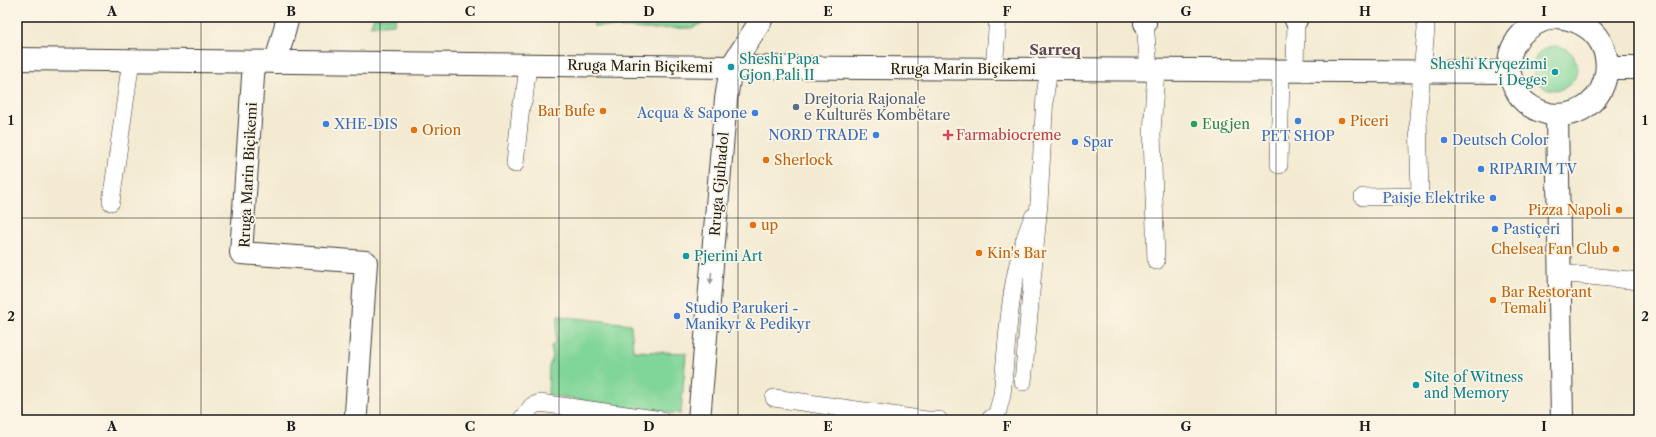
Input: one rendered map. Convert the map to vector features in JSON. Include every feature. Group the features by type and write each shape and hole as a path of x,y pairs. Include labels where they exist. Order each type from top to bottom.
{"main road":[{"path":"276,62 288,17"},
{"path":"731,67 762,17"},
{"path":"1555,17 1571,18 1586,25 1598,37 1605,52 1607,68 1605,80 1592,102 1569,114 1556,115 1543,112 1531,106 1520,97 1513,85 1510,72 1510,56 1515,41 1526,29 1539,21 1555,17"},
{"name":"Rruga Marin Biçikemi","path":"17,59 731,67 1288,71 1423,70 1510,72"},
{"name":"Rruga Marin Biçikemi","path":"254,62 241,253 366,262 356,413"},
{"name":"Rruga Gjuhadol","path":"699,420 726,99 731,67"},
{"path":"1607,68 1639,68"},
{"path":"1556,115 1562,420"}],"lane":[{"path":"994,69 998,17"},
{"path":"1363,197 1420,196 1418,116 1423,70 1425,17"},
{"path":"1279,165 1288,71 1295,18"},
{"path":"1145,20 1153,70 1152,133 1156,261"},
{"path":"111,202 132,60"},
{"path":"515,164 521,106 524,99 528,65"},
{"name":"Rruga Marin Biçikemi","path":"1023,382 1039,203 1042,133 1049,69"},
{"path":"989,420 997,414 1002,395 1016,268 1023,239 1039,203"},
{"path":"1559,273 1639,281"},
{"path":"774,398 910,418 939,420"},
{"path":"521,420 532,406 540,404 662,420"}],"green space":[{"path":"374,17 396,17 394,24 370,26"},
{"path":"596,17 714,17 692,28 646,29 593,26"},
{"path":"1559,46 1571,52 1576,60 1576,76 1571,84 1563,89 1551,90 1539,84 1534,76 1533,64 1539,52 1547,47"},
{"path":"558,316 631,324 633,351 686,353 681,414 657,412 548,395 549,366 553,357 551,346 555,344"}],"place":[{"name":"Sheshi Papa Gjon Pali II","path":"731,67"},
{"name":"Sheshi Kryqezimi i Deges","path":"1555,72"},
{"name":"Drejtoria Rajonale e Kulturës Kombëtare","path":"796,107"},
{"name":"Bar Bufe","path":"603,111"},
{"name":"Acqua & Sapone","path":"755,113"},
{"name":"PET SHOP","path":"1298,121"},
{"name":"Piceri","path":"1342,121"},
{"name":"XHE-DIS","path":"326,124"},
{"name":"Eugjen","path":"1194,124"},
{"name":"Orion","path":"414,130"},
{"name":"NORD TRADE","path":"876,135"},
{"name":"Farmabiocreme","path":"948,135"},
{"name":"Deutsch Color","path":"1444,140"},
{"name":"Spar","path":"1075,142"},
{"name":"Sherlock","path":"766,160"},
{"name":"RIPARIM TV","path":"1481,169"},
{"name":"Paisje Elektrike","path":"1493,198"},
{"name":"Pizza Napoli","path":"1619,210"},
{"name":"up","path":"753,225"},
{"name":"Pastiçeri","path":"1495,229"},
{"name":"Chelsea Fan Club","path":"1616,249"},
{"name":"Kin's Bar","path":"979,253"},
{"name":"Pjerini Art","path":"686,256"},
{"name":"Bar Restorant Temali","path":"1493,300"},
{"name":"Studio Parukeri - Manikyr & Pedikyr","path":"677,316"},
{"name":"Site of Witness and Memory","path":"1416,385"}],"district":[{"name":"Sarreq","path":"1055,50"}]}
